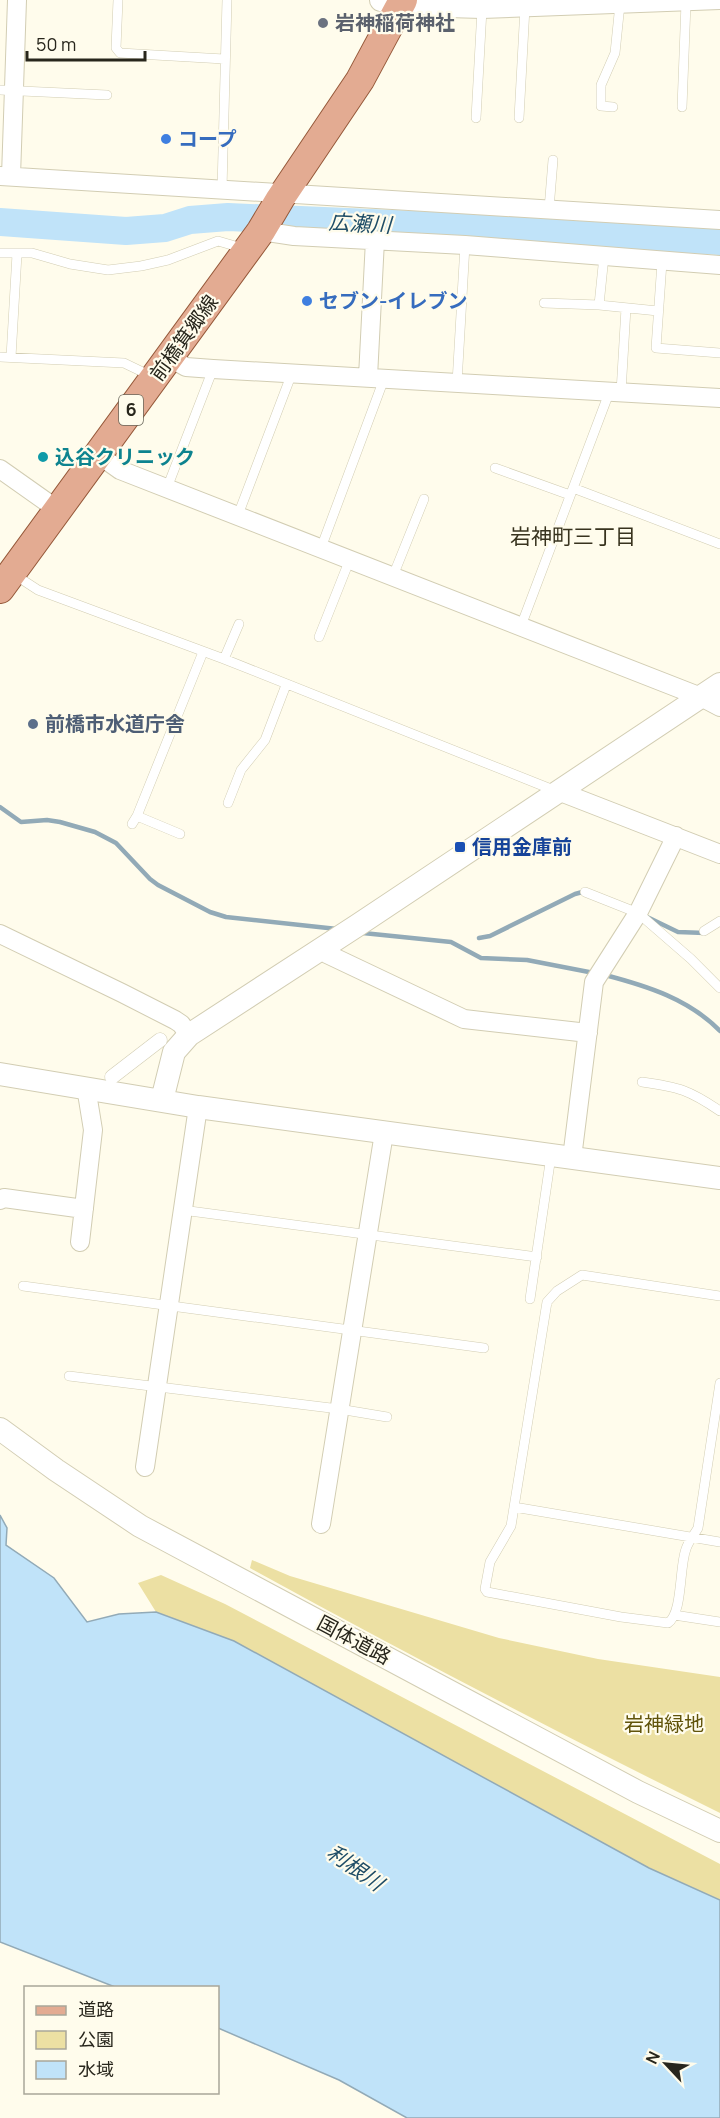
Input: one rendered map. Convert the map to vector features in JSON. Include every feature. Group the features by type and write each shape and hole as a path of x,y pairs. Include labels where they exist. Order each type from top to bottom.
{"main road":[{"name":"6","path":"254,240 360,80 396,1"},
{"name":"前橋箕郷線","path":"6,581 254,240"}],"street":[{"path":"17,0 8,91 6,176 222,189 283,196 720,220"},
{"path":"396,1 422,6 482,9 720,0"},
{"path":"254,240 294,236 375,240 720,265"},
{"path":"375,240 376,378"},
{"path":"162,368 186,367 720,398"},
{"path":"99,455 120,470 710,702"},
{"path":"0,469 58,510"},
{"path":"162,1101 174,1052 189,1035 558,791 710,702 720,684"},
{"path":"558,791 720,854"},
{"path":"561,1157 588,1033 594,982 638,913 676,836"},
{"path":"0,934 175,1020 189,1035"},
{"path":"321,948 327,954 464,1019 588,1033"},
{"path":"112,1077 160,1040"},
{"path":"0,1074 198,1107 720,1178"},
{"path":"80,1242 93,1130 86,1087"},
{"path":"145,1467 198,1107"},
{"path":"321,1524 384,1133"},
{"path":"0,1200 4,1197 84,1209"},
{"name":"国体道路","path":"0,1429 56,1470 140,1526 638,1792 720,1831"}],"lane":[{"path":"118,0 116,48 120,54 224,59"},
{"path":"222,189 227,0"},
{"path":"613,107 601,106 602,85 631,2"},
{"path":"682,107 686,3"},
{"path":"519,118 525,7"},
{"path":"476,118 482,9"},
{"path":"8,91 107,95"},
{"path":"549,209 553,160"},
{"path":"0,253 39,255 70,264 108,270 168,260 218,241 254,240"},
{"path":"457,383 465,245"},
{"path":"11,357 17,254"},
{"path":"599,305 604,256"},
{"path":"662,262 656,348 720,353"},
{"path":"544,303 599,305 658,311"},
{"path":"521,626 571,492 615,393 626,308"},
{"path":"0,357 124,363 132,366 162,368"},
{"path":"166,488 213,369"},
{"path":"238,515 292,373"},
{"path":"321,548 376,378"},
{"path":"495,468 720,543"},
{"path":"393,576 424,499"},
{"path":"319,637 350,559"},
{"path":"6,581 38,590 224,659 558,791"},
{"path":"224,659 239,624"},
{"path":"180,834 135,820 203,652"},
{"path":"228,803 241,770 265,740 286,685"},
{"path":"585,892 638,913 692,958 720,988"},
{"path":"704,931 720,921"},
{"path":"642,1082 683,1089 720,1111"},
{"path":"530,1299 537,1257 561,1157"},
{"path":"182,1210 537,1257"},
{"path":"720,1296 588,1275 575,1278 557,1291 547,1302 511,1526 488,1571 485,1589 487,1592 621,1617 668,1623 672,1620 686,1549 698,1528 720,1383"},
{"path":"23,1286 484,1348"},
{"path":"69,1376 387,1417"},
{"path":"514,1507 720,1542"},
{"path":"674,1615 720,1622"}],"green space":[{"name":"岩神緑地","path":"252,1560 290,1576 499,1638 598,1659 720,1677 720,1813 543,1724 308,1600 250,1568"},
{"path":"161,1575 225,1604 720,1864 720,1900 649,1868 234,1641 156,1612 138,1583"}],"water":[{"name":"利根川","path":"0,1515 7,1528 6,1545 54,1578 87,1622 119,1614 156,1612 234,1641 649,1868 720,1900 720,2118 407,2118 339,2080 219,2028 219,1986 112,1986 0,1942"}],"waterway":[{"name":"広瀬川","path":"0,222 126,231 165,228 190,220 228,217 720,241"},
{"path":"0,807 21,822 47,820 95,832 116,843 158,885 210,912 226,917 337,929"},
{"path":"479,938 490,936 575,894 586,891"},
{"path":"645,916 678,932 705,933"},
{"path":"363,933 451,942 481,958 527,960 594,973"},
{"path":"605,975 667,995 695,1010 720,1031"}],"place":[{"name":"岩神稲荷神社","path":"323,23"},
{"name":"コープ","path":"166,139"},
{"name":"セブン-イレブン","path":"307,301"},
{"name":"込谷クリニック","path":"43,457"},
{"name":"前橋市水道庁舎","path":"33,724"},
{"name":"信用金庫前","path":"460,847"}],"district":[{"name":"岩神町三丁目","path":"573,537"}]}
